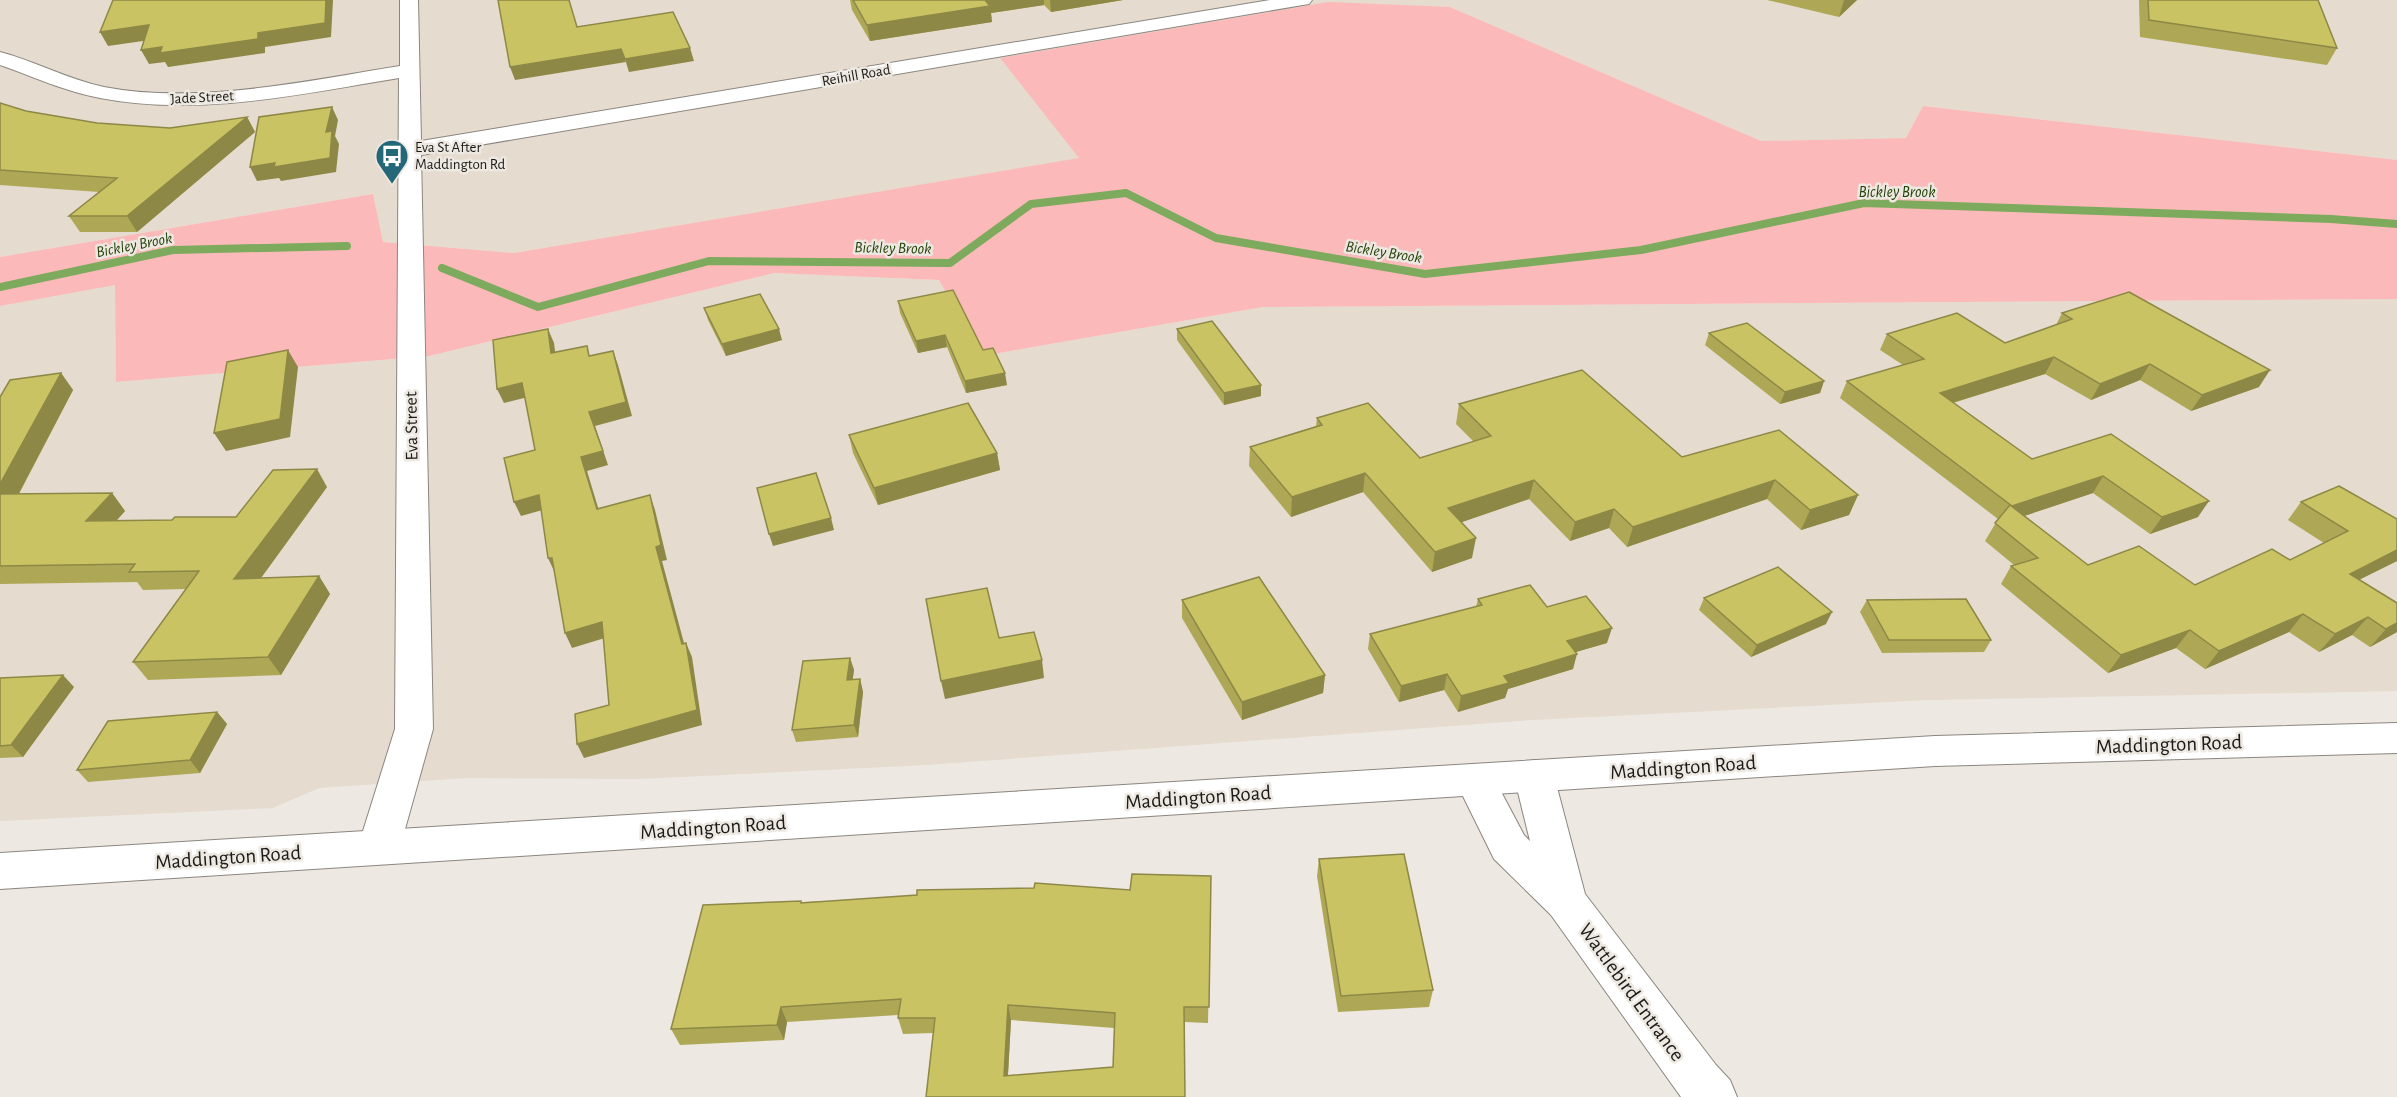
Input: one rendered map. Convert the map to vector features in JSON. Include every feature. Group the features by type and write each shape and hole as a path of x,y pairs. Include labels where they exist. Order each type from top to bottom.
{"street":[{"name":"Eva Street","path":"379,847 414,729 409,0"},
{"name":"Reihill Road","path":"409,150 1303,0"},
{"name":"Jade Street","path":"0,58 99,92 141,99 185,100 285,90 408,71"},
{"name":"Maddington Road","path":"0,871 1935,751 2392,743"},
{"name":"Wattlebird Entrance","path":"1534,776 1566,902"},
{"name":"Wattlebird Entrance","path":"1475,780 1509,847 1566,902 1707,1092"}],"shaded area":[{"path":"0,0 2397,0 2397,160 1923,106 1907,138 1761,141 1450,7 1000,58 1080,158 514,253 383,242 373,194 0,257"},
{"path":"1328,2 1450,7 1761,141 1906,138 1923,106 2397,160 2397,299 1263,307 982,356 939,280 774,273 429,356 116,382 115,285 0,306 0,257 373,194 383,242 514,253 1079,158 1000,58"},
{"path":"774,273 939,280 982,356 1263,307 2397,299 2397,691 1928,700 1532,720 926,765 638,779 467,778 319,788 273,808 0,821 0,306 115,284 116,382 429,356"}],"building":[{"path":"113,0 326,0 325,23 258,33 258,39 160,53 162,47 141,50 149,25 100,32"},
{"path":"498,0 569,0 577,27 673,12 690,48 625,59 621,49 510,67"},
{"path":"853,0 985,0 990,6 867,25"},
{"path":"2148,0 2318,0 2337,48 2149,20"},
{"path":"0,103 26,111 97,123 170,128 247,117 127,216 69,216 117,178 0,170"},
{"path":"332,107 326,132 332,131 330,158 274,167 275,163 250,167 259,117"},
{"path":"953,290 983,350 993,348 1005,373 965,381 945,335 916,341 898,301"},
{"path":"2129,292 2270,370 2202,395 2150,364 2100,384 2054,357 1940,393 2032,459 2111,434 2209,501 2162,517 2103,476 2012,506 1847,381 1924,359 1887,334 1957,313 2005,343 2072,319 2062,313"},
{"path":"760,294 779,329 722,344 704,308"},
{"path":"1212,321 1261,385 1224,393 1177,329"},
{"path":"1747,323 1824,381 1785,392 1709,333"},
{"path":"548,329 551,353 587,346 589,356 613,351 626,402 589,412 603,451 581,457 597,509 650,495 661,545 656,547 682,644 686,643 697,710 577,744 575,714 609,705 602,622 565,633 552,558 548,558 539,495 514,502 504,458 535,450 522,383 497,389 493,340"},
{"path":"288,350 280,419 214,433 227,362"},
{"path":"1582,370 1682,457 1779,430 1858,495 1810,510 1775,480 1633,527 1614,509 1575,522 1534,480 1448,508 1476,538 1435,552 1365,473 1292,497 1250,447 1322,425 1317,418 1368,403 1420,458 1491,436 1459,404"},
{"path":"61,373 0,484 0,397 10,380"},
{"path":"968,403 997,453 874,488 849,435"},
{"path":"317,469 234,579 319,576 268,657 133,662 199,571 129,572 135,564 0,566 0,494 112,493 86,521 236,517 273,470"},
{"path":"816,473 831,518 769,534 757,488"},
{"path":"2339,486 2397,519 2397,550 2350,574 2397,603 2397,623 2386,629 2368,617 2335,634 2303,614 2219,651 2190,630 2121,655 2011,566 2038,558 1995,523 2010,505 2088,565 2139,546 2195,585 2272,549 2290,560 2348,531 2301,502"},
{"path":"1778,567 1832,612 1757,645 1704,598"},
{"path":"1259,577 1325,675 1242,702 1182,600"},
{"path":"1530,585 1547,607 1586,596 1612,628 1567,641 1577,654 1504,676 1509,683 1461,696 1447,674 1401,686 1370,634 1482,605 1478,599"},
{"path":"987,588 999,638 1034,632 1042,660 941,681 926,599"},
{"path":"1966,599 1991,640 1889,640 1867,600"},
{"path":"850,658 847,680 860,679 854,725 792,730 803,661"},
{"path":"63,675 11,745 0,746 0,678"},
{"path":"217,712 190,760 77,770 108,721"},
{"path":"1404,854 1433,990 1341,996 1319,859"},
{"path":"1132,874 1211,876 1209,1007 1184,1007 1185,1097 926,1097 935,1018 898,1018 901,999 781,1007 777,1025 671,1029 703,905 801,901 801,903 917,895 917,890 1034,888 1035,883 1130,890","holes":["1008,1005 1115,1013 1113,1067 1004,1076"]}],"waterway":[{"name":"Bickley Brook","path":"442,268 538,307 709,261 950,263 1031,204 1126,193 1216,238 1425,274 1641,250 1864,203 2331,219 2397,224"},
{"name":"Bickley Brook","path":"0,287 173,250 347,246"}],"place":[{"name":"Eva St After Maddington Rd","path":"392,185"}]}
